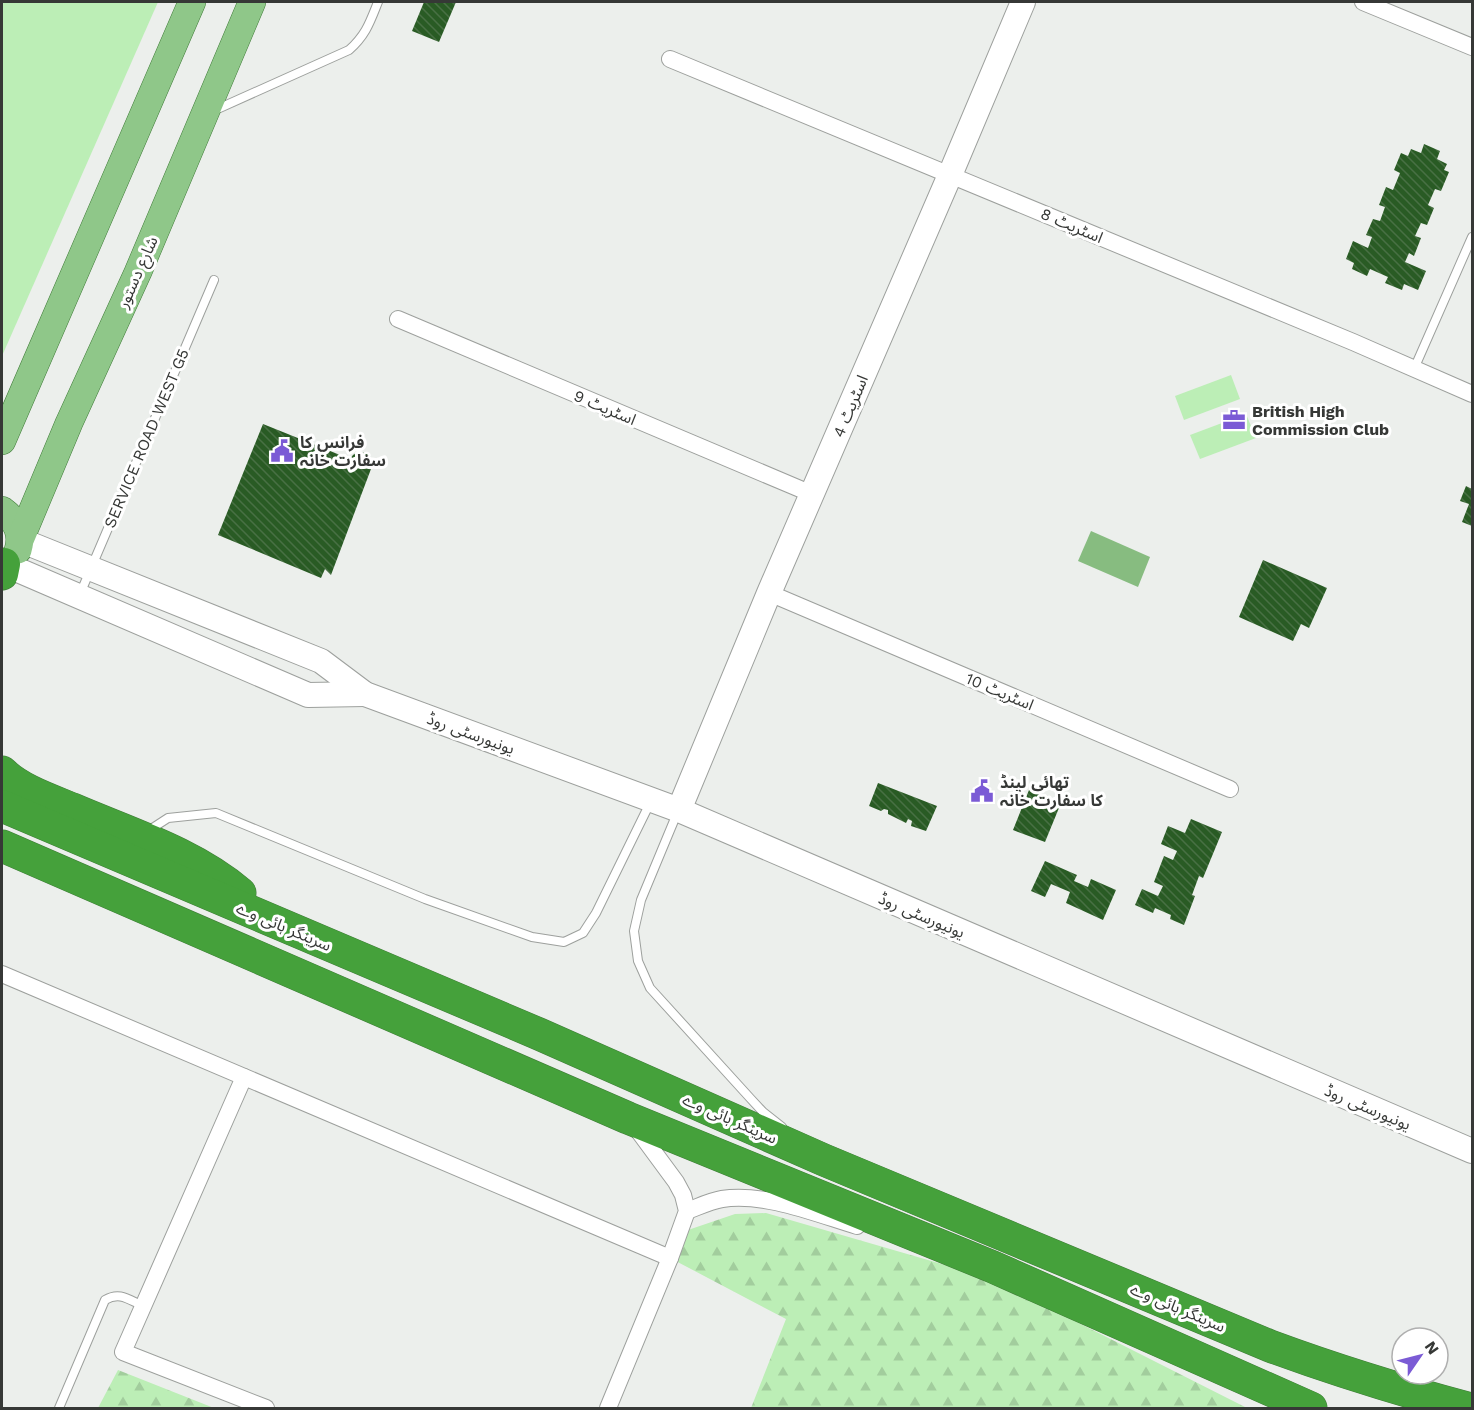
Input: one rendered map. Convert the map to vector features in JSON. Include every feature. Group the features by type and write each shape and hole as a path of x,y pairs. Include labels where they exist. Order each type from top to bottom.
{"highway":[{"path":"2,772 9,779 45,798 187,858 229,883 278,923"},
{"name":"سرینگر ہائی وے","path":"2,806 538,1034 824,1160 1270,1346 1425,1401 1467,1408"},
{"path":"2,846 628,1118 993,1267 1311,1408"}],"main road":[{"path":"2,441 192,2"},
{"name":"شارع دستور","path":"7,561 138,272 252,2"},
{"path":"2,510 9,515 18,529 7,561"}],"street":[{"name":"اسٹریٹ 4","path":"679,810 769,593 1023,2"},
{"path":"1363,2 1473,47"},
{"name":"اسٹریٹ 8","path":"670,59 1473,394"},
{"name":"اسٹریٹ 9","path":"398,319 812,494"},
{"name":"یونیورسٹی روڈ","path":"7,561 91,568 321,660 365,694 679,810 1473,1151"},
{"name":"یونیورسٹی روڈ","path":"7,561 79,597 308,695 365,694"},
{"name":"اسٹریٹ 10","path":"769,593 1230,789"},
{"path":"2,974 669,1258"},
{"path":"244,1077 123,1352 266,1408"},
{"path":"608,1408 687,1211 676,1182 628,1118"},
{"path":"687,1211 721,1199 742,1197 766,1200 993,1267"}],"lane":[{"path":"204,115 349,50 369,27 378,2"},
{"path":"1414,369 1473,237"},
{"name":"SERVICE ROAD WEST G5","path":"79,597 214,280"},
{"path":"139,837 168,818 216,813 425,899 532,937 564,942 583,933 596,913 652,800"},
{"path":"679,810 641,900 634,931 638,961 650,988 757,1105 789,1133"},
{"path":"798,1139 824,1160"},
{"path":"60,1408 105,1300 112,1296 120,1296 143,1306"}],"green space":[{"path":"2,2 158,2 2,356"},
{"path":"1231,375 1240,399 1184,420 1175,396"},
{"path":"1246,414 1256,438 1200,459 1190,435"},
{"path":"766,1213 990,1278 1247,1408 751,1408 786,1319 670,1258 688,1230 735,1214"},
{"path":"118,1370 214,1408 98,1408"}],"shaded area":[{"path":"1091,531 1150,557 1138,587 1078,561"}],"building":[{"path":"424,2 456,2 439,42 412,31"},
{"path":"1424,144 1440,151 1437,159 1447,164 1444,170 1449,172 1441,191 1435,189 1428,205 1434,208 1427,225 1421,223 1415,236 1421,238 1414,256 1409,253 1405,262 1426,271 1418,290 1404,284 1402,290 1385,283 1388,277 1370,269 1367,276 1352,269 1354,263 1346,259 1353,241 1368,248 1372,237 1366,235 1373,219 1380,221 1385,207 1379,205 1386,187 1393,190 1400,173 1394,170 1401,153 1408,156 1411,149 1421,153"},
{"path":"263,424 350,459 359,451 371,457 369,467 371,469 331,575 325,569 321,578 218,535"},
{"path":"1466,486 1472,489 1472,526 1462,522 1469,504 1460,501"},
{"path":"1263,560 1327,588 1309,628 1301,624 1293,641 1239,617"},
{"path":"878,783 937,806 926,831 911,826 912,821 908,819 906,823 888,814 888,810 881,811 869,806"},
{"path":"1029,790 1061,803 1045,842 1013,830"},
{"path":"1191,819 1222,832 1203,878 1199,876 1192,895 1195,896 1184,925 1170,919 1171,915 1155,908 1153,913 1135,905 1142,889 1158,896 1163,886 1154,882 1164,856 1173,860 1177,851 1161,844 1168,826 1185,833"},
{"path":"1045,861 1077,875 1074,881 1088,887 1091,879 1116,890 1103,920 1066,903 1070,892 1051,884 1045,897 1031,891"}],"place":[{"name":"British High Commission Club","path":"1234,420"},
{"name":"فرانس کا سفارت خانہ","path":"282,451"},
{"name":"تھائی لینڈ کا سفارت خانہ","path":"982,791"}]}
